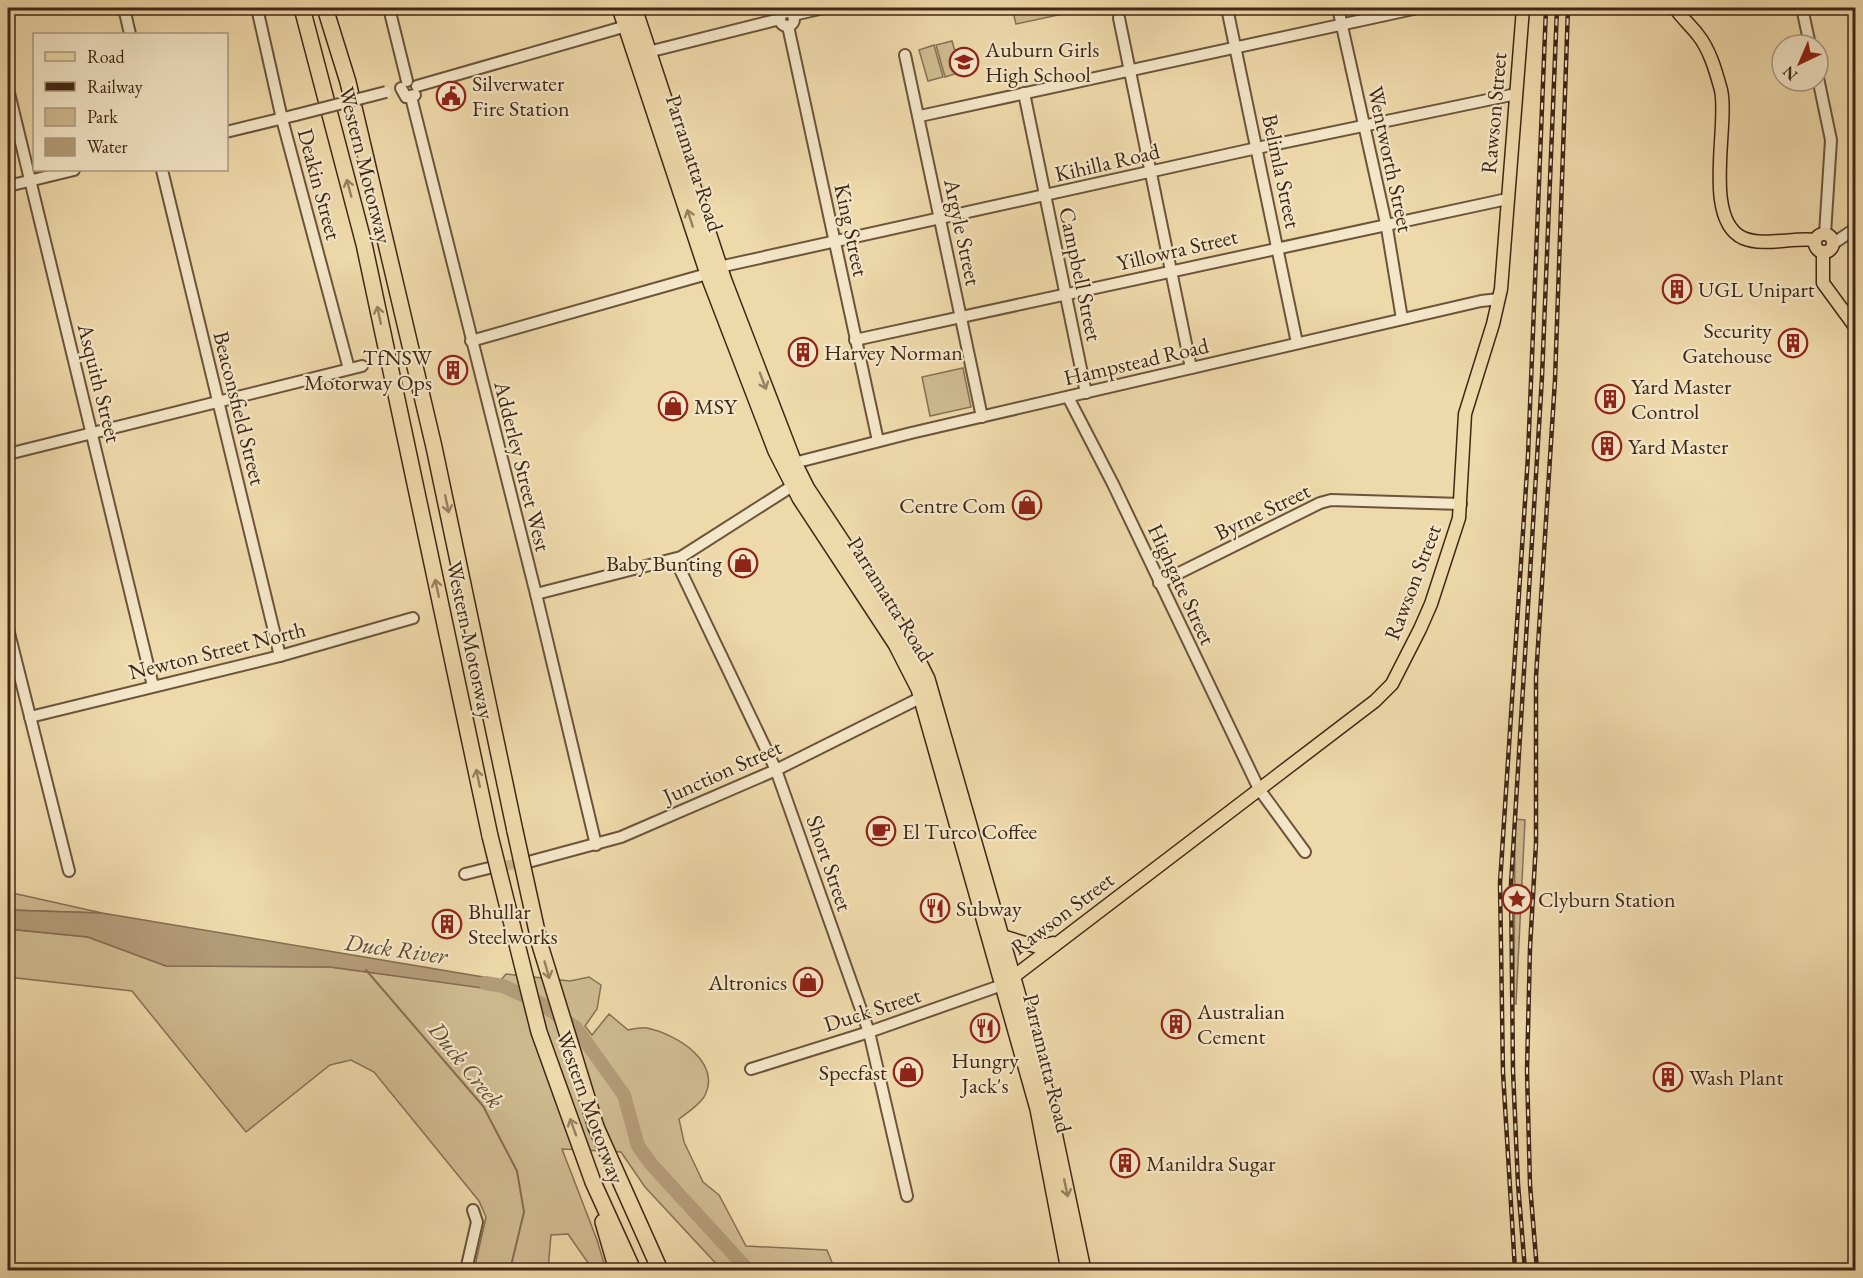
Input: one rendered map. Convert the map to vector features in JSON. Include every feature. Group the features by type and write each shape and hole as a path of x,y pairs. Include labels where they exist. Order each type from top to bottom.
{"highway":[{"name":"Western Motorway","path":"302,8 364,244 490,836 539,1032 593,1182 633,1270"},
{"name":"Western Motorway","path":"325,8 348,82 434,447 540,945 597,1127 650,1270"},
{"path":"335,8 348,82"},
{"name":"Parramatta Road","path":"620,8 633,25 648,52 714,270"},
{"name":"Parramatta Road","path":"634,8 633,25 714,270 789,465 797,483 896,644 921,697 1009,981 1046,1090 1083,1270"},
{"name":"Parramatta Road","path":"797,483 909,643 927,679 1002,936 1009,981 1038,1109 1069,1270"},
{"path":"593,1182 617,1270"},
{"name":"Western Motorway","path":"622,1195 660,1270"}],"main road":[{"name":"Rawson Street","path":"1009,981 1392,684 1431,604 1459,518 1465,414 1499,299 1523,8"},
{"path":"1675,8 1703,42 1717,76 1723,102 1719,178 1727,219 1738,235 1750,240 1825,239"},
{"path":"1825,239 1817,250 1823,253 1823,283 1856,327"},
{"path":"1002,936 1038,947 1057,942"}],"street":[{"path":"124,8 130,33"},
{"name":"Deakin Street","path":"257,8 282,118 349,369"},
{"path":"389,8 408,85"},
{"path":"648,52 793,22 793,15 824,8"},
{"name":"Belimla Street","path":"1227,8 1279,247 1297,343"},
{"name":"Wentworth Street","path":"1338,8 1385,223 1402,319"},
{"path":"920,116 1418,8"},
{"path":"1802,8 1807,33"},
{"path":"1119,18 1191,368"},
{"name":"King Street","path":"784,23 878,441"},
{"path":"228,132 386,93 408,85 633,25"},
{"name":"Argyle Street","path":"905,55 920,116 939,219 982,417"},
{"name":"Adderley Street West","path":"408,85 404,95 411,97 536,594 596,845"},
{"name":"Asquith Street","path":"8,89 153,686"},
{"name":"Campbell Street","path":"1024,93 1086,393"},
{"path":"1821,93 1831,140 1825,239 1856,228"},
{"name":"Kihilla Road","path":"471,341 714,270 834,241 1516,94"},
{"path":"8,186 70,171"},
{"name":"Beaconsfield Street","path":"162,171 280,656"},
{"name":"Yillowra Street","path":"855,340 1385,223 1507,199"},
{"name":"Hampstead Road","path":"789,465 878,441 1297,343 1481,301 1499,299"},
{"path":"8,454 362,366"},
{"name":"Highgate Street","path":"1068,397 1259,789 1305,852"},
{"path":"536,594 689,554 797,483"},
{"name":"Byrne Street","path":"1159,583 1320,503 1332,500 1461,504"},
{"name":"Short Street","path":"675,559 776,770 868,1032 907,1196"},
{"name":"Newton Street North","path":"30,717 280,656 413,618"},
{"path":"8,629 69,871"},
{"name":"Junction Street","path":"532,861 621,837 776,770 921,697"},
{"path":"465,874 489,868"},
{"name":"Duck Street","path":"751,1069 868,1032 1009,981"},
{"path":"466,1270 477,1222 473,1210"}],"green space":[{"path":"1012,8 1091,8 1016,24"},
{"path":"952,41 961,72 945,77 936,45"},
{"path":"934,45 943,77 928,81 919,50"},
{"path":"963,368 971,407 930,416 922,377"},
{"path":"1515,819 1525,820 1516,1004 1514,1004"},
{"path":"8,892 102,913 8,910"},
{"path":"8,929 88,937 166,966 330,967 505,990 501,980 506,974 570,981 589,977 601,985 597,1009 585,1026 592,1035 609,1014 628,1030 647,1028 671,1036 683,1043 702,1061 707,1072 708,1084 702,1100 679,1119 684,1142 703,1182 719,1195 746,1246 827,1250 835,1270 722,1270 645,1187 621,1152 562,1149 606,1270 593,1270 568,1234 551,1235 548,1270 474,1270 486,1217 479,1201 374,1072 351,1060 330,1065 246,1132 132,991 8,977"}],"water":[{"name":"Duck River","path":"8,910 102,913 501,980 505,991 330,967 166,966 88,937 8,929"}],"waterway":[{"name":"Duck Creek","path":"366,970 483,1106 517,1171 524,1212 510,1270"},
{"name":"Duck River","path":"485,983 503,986 540,1003 576,1028 624,1095 638,1146 652,1165 748,1270"}],"tunnel":[{"path":"492,868 527,862"}],"railway":[{"path":"1515,1270 1503,1073 1500,883 1528,456 1546,8"},
{"path":"1525,1270 1518,1184 1513,1071 1511,884 1542,377 1557,8"},
{"path":"1537,1270 1530,1185 1527,1071 1530,948 1536,843 1536,677 1555,380 1568,8"}],"place":[{"name":"Auburn Girls High School","path":"964,62"},
{"name":"Silverwater Fire Station","path":"451,96"},
{"name":"UGL Unipart","path":"1677,289"},
{"name":"Security Gatehouse","path":"1793,343"},
{"name":"Harvey Norman","path":"803,352"},
{"name":"TfNSW Motorway Ops","path":"453,370"},
{"name":"Yard Master Control","path":"1610,399"},
{"name":"MSY","path":"673,406"},
{"name":"Yard Master","path":"1607,446"},
{"name":"Centre Com","path":"1027,505"},
{"name":"Baby Bunting","path":"743,563"},
{"name":"El Turco Coffee","path":"881,831"},
{"name":"Clyburn Station","path":"1517,899"},
{"name":"Subway","path":"935,908"},
{"name":"Bhullar Steelworks","path":"447,924"},
{"name":"Altronics","path":"808,982"},
{"name":"Australian Cement","path":"1176,1024"},
{"name":"Hungry Jack's","path":"985,1028"},
{"name":"Specfast","path":"908,1072"},
{"name":"Wash Plant","path":"1668,1077"},
{"name":"Manildra Sugar","path":"1125,1163"}]}
